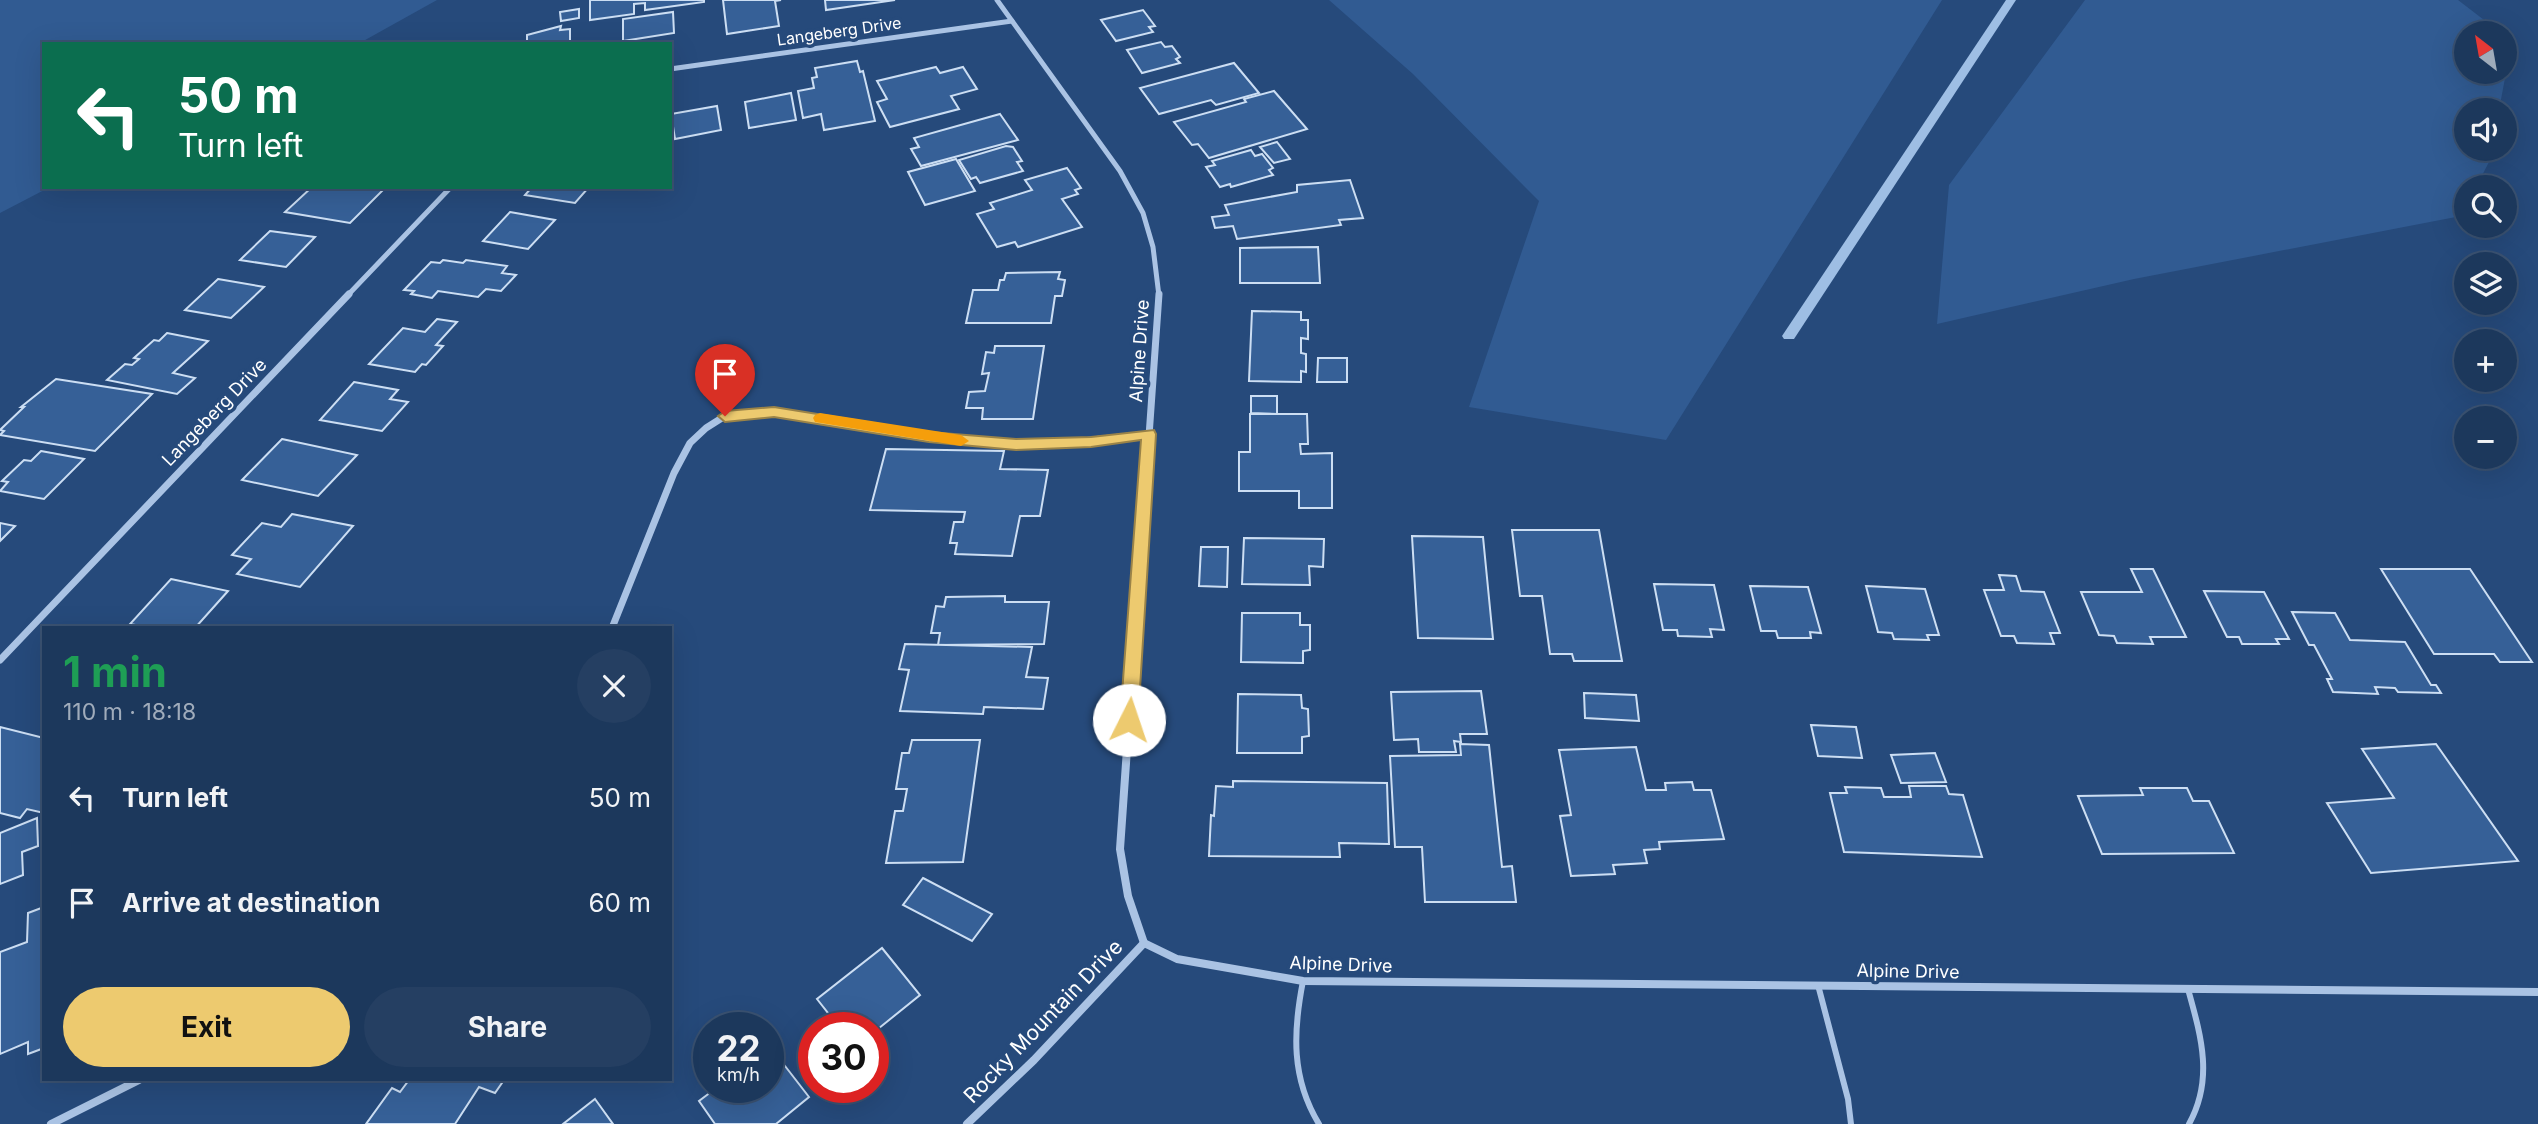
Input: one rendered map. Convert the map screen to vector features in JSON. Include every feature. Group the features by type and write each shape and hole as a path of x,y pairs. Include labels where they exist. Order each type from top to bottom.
{"street":[{"name":"Alpine Drive","path":"997,0 1120,171 1143,213 1153,247 1159,294 1120,849 1128,896 1144,943 1177,959 1303,981 2538,992"},
{"name":"Langeberg Drive","path":"672,69 1012,21"},
{"name":"Langeberg Drive","path":"0,660 449,189"},
{"path":"613,626 674,473 690,443 706,428 725,416 774,412 929,437 1016,444 1091,442 1149,434"},
{"name":"Rocky Mountain Drive","path":"967,1124 1034,1060 1144,943"},
{"path":"51,1124 137,1081"}],"lane":[{"path":"1303,981 1295,1022 1294,1062 1303,1090 1319,1124"},
{"path":"1818,985 1848,1099 1851,1124"},
{"path":"2188,989 2203,1046 2205,1088 2189,1124"}],"shaded area":[{"path":"0,0 437,0 362,42 42,42 42,189 46,189 0,213"},
{"path":"1329,0 1942,0 1666,440 1469,407 1539,201 1413,74"},
{"path":"2085,0 2458,0 2485,21 2454,21 2454,84 2504,84 2501,98 2454,98 2454,161 2489,161 2482,175 2454,175 2454,217 2134,279 1937,324 1949,185"}],"building":[{"path":"590,0 704,2 645,10 645,3 634,4 634,14 590,20"},
{"path":"723,0 781,0 775,1 779,26 727,34"},
{"path":"825,0 895,0 826,10"},
{"path":"579,9 579,18 561,21 560,12"},
{"path":"1143,10 1155,26 1149,27 1153,32 1116,41 1101,20"},
{"path":"673,12 674,33 623,41 623,19"},
{"path":"561,26 560,30 570,29 570,42 527,42 527,35"},
{"path":"1161,42 1165,47 1172,46 1180,57 1176,59 1180,63 1142,73 1127,50"},
{"path":"857,61 860,72 863,71 875,121 824,130 821,114 803,118 798,91 814,88 812,78 817,77 815,68"},
{"path":"1234,63 1259,93 1216,105 1211,100 1159,114 1140,88"},
{"path":"936,67 940,73 963,67 977,89 951,96 959,109 890,127 877,102 887,99 877,81"},
{"path":"1274,91 1307,129 1209,158 1198,144 1192,145 1174,122 1246,102 1244,99"},
{"path":"791,93 796,120 749,128 745,102"},
{"path":"717,106 721,130 675,139 672,114"},
{"path":"1000,114 1018,140 921,166 911,149 919,147 914,138"},
{"path":"1277,142 1290,159 1274,163 1260,147"},
{"path":"1006,146 1013,147 1022,161 1017,162 1023,171 980,183 976,177 971,179 959,160"},
{"path":"1251,150 1255,156 1262,154 1273,168 1269,170 1273,175 1231,187 1230,184 1220,187 1206,167 1215,165 1212,161"},
{"path":"956,159 975,191 925,205 908,172"},
{"path":"1067,168 1081,188 1075,190 1078,194 1062,199 1082,227 1018,247 1015,242 997,247 977,214 994,209 990,203 1032,190 1025,180"},
{"path":"1350,180 1363,218 1339,220 1341,225 1237,239 1233,226 1215,228 1212,217 1229,215 1225,205 1297,192 1297,185"},
{"path":"310,189 384,189 350,223 285,212"},
{"path":"530,189 587,189 575,203 525,195"},
{"path":"510,212 555,220 528,249 483,241"},
{"path":"270,231 315,237 286,267 240,260"},
{"path":"1318,247 1320,283 1240,283 1240,248"},
{"path":"443,260 463,263 466,260 507,266 502,273 516,275 501,291 486,289 478,297 438,291 432,298 404,290 431,262 440,263"},
{"path":"1060,272 1058,279 1065,280 1062,296 1055,296 1051,323 966,323 973,290 998,290 1000,280 1004,280 1006,273"},
{"path":"218,279 264,287 231,318 185,310"},
{"path":"1252,311 1301,312 1301,320 1308,320 1308,339 1301,338 1301,353 1306,354 1306,372 1301,371 1301,382 1249,381"},
{"path":"437,319 457,322 436,345 443,346 426,365 422,364 415,372 369,364 403,328 425,332"},
{"path":"167,333 208,341 173,373 195,378 177,394 107,380 125,364 132,365 139,359 134,358 154,340 159,341"},
{"path":"995,346 1044,346 1033,419 982,419 983,408 966,408 969,392 985,391 989,373 982,374 986,352 994,353"},
{"path":"1318,358 1347,358 1347,382 1317,382"},
{"path":"56,379 152,394 95,451 0,435 4,431 0,430 24,407 21,407"},
{"path":"354,382 398,390 390,399 408,402 382,431 320,420"},
{"path":"1251,396 1277,396 1277,414 1251,413"},
{"path":"1250,414 1307,414 1308,444 1300,444 1301,454 1332,453 1332,508 1299,508 1299,491 1239,491 1239,452 1250,452"},
{"path":"282,439 357,455 318,496 242,480"},
{"path":"886,449 1004,451 1000,469 1048,470 1040,516 1020,516 1012,556 955,554 957,543 950,543 954,522 963,522 965,512 870,510"},
{"path":"41,451 84,459 44,499 0,491 8,482 2,481 24,460 31,461"},
{"path":"292,514 353,526 300,587 237,574 251,559 232,555 262,523 281,527"},
{"path":"0,523 15,526 0,541"},
{"path":"1512,530 1599,530 1622,661 1574,661 1572,654 1550,654 1542,596 1520,596"},
{"path":"1412,536 1483,537 1493,639 1418,638"},
{"path":"1244,538 1324,539 1323,567 1309,566 1310,585 1242,584"},
{"path":"1201,547 1228,547 1227,587 1199,586"},
{"path":"2131,569 2153,569 2186,637 2150,637 2153,644 2117,643 2114,636 2099,635 2081,592 2142,592"},
{"path":"2381,569 2470,569 2532,662 2500,662 2494,654 2434,654"},
{"path":"1999,575 2016,576 2021,591 2044,592 2060,633 2050,633 2054,644 2017,643 2014,636 2001,636 1984,590 2004,590"},
{"path":"171,579 228,591 197,626 130,624"},
{"path":"1654,584 1714,585 1724,630 1710,629 1712,637 1678,636 1677,630 1663,630"},
{"path":"1750,586 1808,587 1821,633 1810,632 1811,638 1778,638 1776,631 1761,631"},
{"path":"1866,586 1925,589 1939,635 1927,635 1929,640 1894,639 1892,633 1878,632"},
{"path":"2204,591 2264,592 2289,639 2276,639 2279,644 2242,644 2239,637 2227,637"},
{"path":"1005,596 1005,602 1049,602 1044,644 938,645 940,633 931,633 936,606 944,607 946,597"},
{"path":"2292,612 2335,613 2350,640 2405,642 2431,685 2436,685 2441,693 2398,692 2395,688 2375,687 2378,694 2333,692 2327,679 2332,679 2314,645 2309,645"},
{"path":"1242,613 1300,613 1300,625 1310,625 1310,650 1303,651 1303,663 1241,662"},
{"path":"905,644 1032,647 1026,677 1048,678 1043,709 984,707 983,714 900,711 909,670 899,669"},
{"path":"1481,691 1487,734 1460,734 1461,742 1454,741 1456,752 1419,752 1418,739 1394,740 1391,692"},
{"path":"1584,693 1636,695 1639,721 1585,718"},
{"path":"1238,694 1301,695 1302,708 1308,709 1309,736 1302,737 1302,753 1237,753"},
{"path":"1811,725 1856,727 1862,758 1818,756"},
{"path":"0,727 42,738 42,813 27,809 20,818 0,813"},
{"path":"912,740 980,740 963,862 886,863 895,811 903,811 907,789 896,789 902,753 909,753"},
{"path":"1460,744 1489,745 1502,867 1512,866 1516,902 1425,902 1422,847 1395,847 1390,756 1461,755"},
{"path":"2436,744 2518,861 2371,873 2327,803 2394,798 2362,749"},
{"path":"1636,747 1646,790 1666,790 1665,783 1692,782 1694,790 1711,790 1724,839 1659,842 1660,849 1644,850 1647,863 1613,865 1615,874 1571,876 1560,816 1571,815 1559,750"},
{"path":"1935,753 1946,782 1901,783 1891,755"},
{"path":"1233,781 1387,783 1389,844 1339,843 1340,857 1209,856 1216,786 1233,787"},
{"path":"1909,786 1946,786 1949,794 1963,795 1982,857 1844,852 1830,793 1847,793 1845,787 1881,788 1884,797 1911,797"},
{"path":"2140,788 2187,788 2193,801 2209,801 2234,853 2102,854 2078,796 2143,795"},
{"path":"37,818 38,846 22,852 23,875 0,884 0,833"},
{"path":"923,878 992,914 972,941 903,905"},
{"path":"42,908 42,1049 28,1054 28,1042 0,1054 0,952 27,942 28,913"},
{"path":"882,948 920,995 889,1020 889,1012 827,1012 817,999"},
{"path":"784,1065 798,1083 798,1103 802,1103 776,1124 715,1124 700,1103 784,1103"},
{"path":"408,1081 503,1081 495,1093 479,1087 455,1124 366,1124 392,1088 400,1092"},
{"path":"595,1099 613,1124 563,1124"}],"waterway":[{"path":"1789,336 2011,0"}],"slow traffic":[{"path":"820,418 961,441"}],"route":[{"path":"725,416 774,412 929,437 1016,444 1091,442 1149,434 1129,720"}]}
